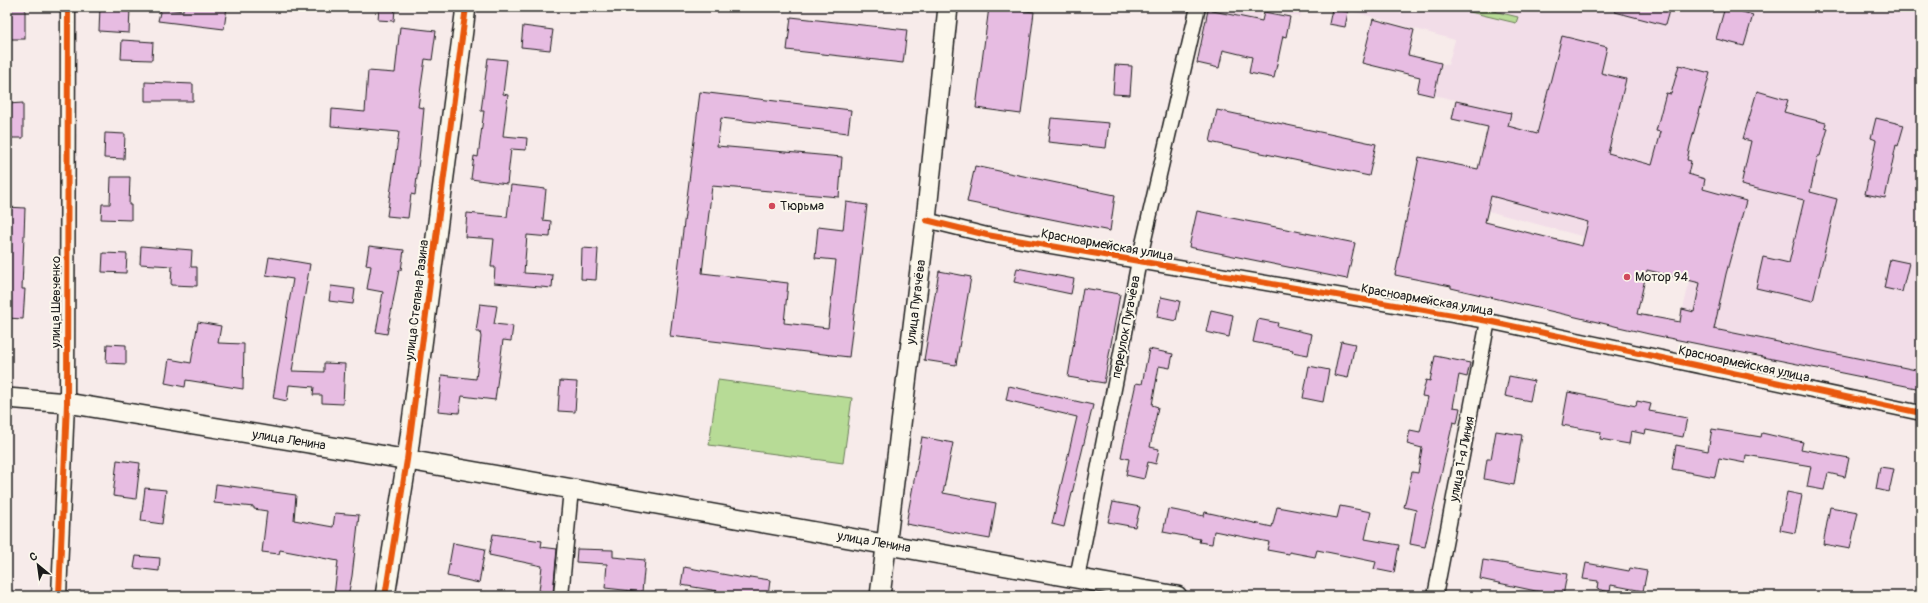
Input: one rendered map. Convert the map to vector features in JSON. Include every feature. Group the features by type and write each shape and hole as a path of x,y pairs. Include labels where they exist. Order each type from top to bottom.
{"main road":[{"name":"улица Степана Разина","path":"384,596 407,460 466,7"},
{"name":"улица Пугачёва","path":"880,596 926,220 948,7"},
{"name":"улица Ленина","path":"7,398 67,403 407,460 1177,596"}],"street":[{"name":"улица Шевченко","path":"59,596 67,403 68,7"},
{"name":"переулок Пугачёва","path":"1076,578 1139,261 1198,7"},
{"name":"Красноармейская улица","path":"926,220 987,235 1488,321 1921,413"},
{"name":"улица 1-я Линия","path":"1436,596 1488,321"},
{"path":"561,596 571,488"}],"shaded area":[{"path":"1210,7 1303,7 1300,17 1263,9 1259,20 1209,9"},
{"path":"1337,7 1921,7 1921,371 1680,322 1693,266 1488,211 1511,113 1434,95 1442,64 1448,65 1455,40"}],"green space":[{"path":"1449,7 1477,7 1518,17 1516,23"},
{"path":"718,380 852,398 843,463 709,445"}],"building":[{"path":"7,7 25,7 25,39 7,39"},
{"path":"100,7 130,7 129,33 99,31"},
{"path":"183,7 227,7 224,29 158,21 161,8 183,11"},
{"path":"379,7 395,8 394,21 378,20"},
{"path":"989,7 1034,12 1021,114 976,108"},
{"path":"1615,7 1670,7 1665,25 1615,12"},
{"path":"1725,7 1753,15 1744,46 1716,39"},
{"path":"1332,9 1348,12 1345,27 1329,24"},
{"path":"1208,10 1262,21 1264,12 1290,17 1286,37 1283,36 1274,78 1249,73 1252,57 1223,50 1219,68 1197,63"},
{"path":"791,17 907,30 903,63 787,50"},
{"path":"1373,19 1414,30 1408,55 1441,63 1434,96 1417,92 1420,77 1362,63"},
{"path":"523,26 553,30 550,50 521,47"},
{"path":"400,27 436,31 432,60 425,59 418,107 424,108 420,150 415,195 411,194 408,218 387,216 399,132 331,126 332,109 365,112 368,71 395,73"},
{"path":"1562,36 1607,47 1601,73 1626,79 1608,153 1652,165 1661,132 1656,131 1666,93 1671,94 1679,65 1710,73 1690,146 1687,160 1691,161 1688,174 1705,179 1703,189 1746,201 1726,274 1714,329 1921,371 1921,389 1649,334 1451,288 1451,286 1395,275 1419,157 1478,169 1488,127 1452,119 1456,101 1511,113 1508,126 1537,134","holes":["1491,196 1588,222 1582,246 1485,222","1647,270 1700,283 1694,312 1682,309 1680,322 1637,314"]},
{"path":"122,40 153,42 152,60 121,59"},
{"path":"488,58 507,60 503,94 508,95 503,136 527,138 526,150 511,149 507,184 471,179 474,156 478,157 484,111 481,111"},
{"path":"1115,65 1132,66 1130,95 1113,94"},
{"path":"145,82 193,84 193,101 145,101"},
{"path":"1757,91 1788,100 1784,112 1826,123 1825,127 1828,128 1820,156 1818,156 1810,192 1837,199 1813,301 1756,288 1763,257 1789,263 1804,200 1741,185 1751,141 1743,139"},
{"path":"700,92 851,110 848,133 721,118 717,146 842,157 839,197 712,186 702,273 788,283 784,323 828,328 836,260 815,258 818,227 843,230 846,202 867,205 849,357 670,336"},
{"path":"23,103 23,138 7,138 7,104"},
{"path":"1217,110 1376,144 1369,176 1210,142"},
{"path":"1051,118 1109,123 1106,148 1048,142"},
{"path":"1876,118 1904,125 1898,146 1896,145 1885,198 1865,194 1876,140 1871,138"},
{"path":"105,133 125,134 124,159 104,158"},
{"path":"975,166 1115,195 1110,231 967,202"},
{"path":"111,177 130,177 129,205 131,205 131,220 101,219 102,204 110,204"},
{"path":"511,185 546,189 543,220 551,221 550,237 527,235 524,273 553,275 552,288 494,283 495,267 491,267 494,239 465,237 467,213 507,217"},
{"path":"7,207 25,208 22,289 25,289 23,319 7,318"},
{"path":"1197,211 1355,243 1347,279 1189,247"},
{"path":"141,246 192,250 191,267 197,267 197,286 171,285 172,266 140,264"},
{"path":"369,246 404,250 387,334 376,332 383,292 367,289 371,266 366,265"},
{"path":"582,248 598,249 596,280 581,279"},
{"path":"103,253 127,254 126,273 102,272"},
{"path":"269,257 310,264 292,371 324,372 324,363 345,364 343,404 322,403 322,395 313,395 314,387 289,385 287,401 273,398 293,279 266,275"},
{"path":"1890,259 1909,263 1902,292 1884,288"},
{"path":"1017,268 1074,279 1071,294 1014,282"},
{"path":"939,271 971,277 956,365 924,360"},
{"path":"331,286 355,289 353,304 329,301"},
{"path":"1083,288 1120,294 1104,383 1068,377"},
{"path":"1161,297 1180,301 1176,321 1157,317"},
{"path":"480,304 497,306 494,324 513,326 511,341 503,340 495,400 462,396 459,413 438,411 442,375 476,379 481,337 480,332 476,332"},
{"path":"1211,310 1233,315 1229,337 1206,332"},
{"path":"1258,319 1278,323 1277,326 1312,334 1308,355 1292,352 1293,350 1253,342"},
{"path":"198,322 221,326 218,343 244,344 243,389 186,380 185,387 165,383 169,359 191,363"},
{"path":"1341,341 1355,344 1348,378 1334,375"},
{"path":"107,344 126,345 126,364 106,363"},
{"path":"1149,349 1173,354 1170,368 1159,366 1152,405 1158,407 1150,447 1159,449 1156,464 1148,462 1144,479 1126,475 1129,459 1121,457 1136,383 1142,384"},
{"path":"1435,356 1470,363 1467,377 1459,375 1453,407 1460,408 1457,423 1453,422 1425,547 1410,544 1416,510 1404,507 1412,472 1418,473 1422,448 1407,444 1410,430 1420,432 1428,397 1422,396 1426,380 1430,381"},
{"path":"1309,366 1329,370 1323,402 1303,398"},
{"path":"1509,376 1534,381 1530,401 1505,396"},
{"path":"560,381 577,382 575,412 558,411"},
{"path":"1009,386 1093,405 1064,527 1052,524 1077,417 1006,400"},
{"path":"1568,392 1636,406 1637,401 1651,404 1649,411 1687,418 1683,437 1646,430 1645,434 1631,431 1629,444 1600,439 1601,432 1562,425"},
{"path":"1712,429 1761,437 1762,433 1803,442 1801,449 1849,458 1845,477 1828,473 1824,490 1807,487 1811,466 1746,455 1745,463 1719,458 1715,477 1672,469 1676,445 1708,451"},
{"path":"1496,431 1522,435 1514,485 1484,479 1487,459 1491,459"},
{"path":"922,437 953,443 943,493 996,503 990,539 906,524"},
{"path":"117,460 140,463 136,499 113,496"},
{"path":"1880,467 1894,469 1889,492 1876,489"},
{"path":"216,484 296,495 294,520 333,527 335,513 359,515 352,576 348,596 334,596 338,561 280,550 279,554 262,552 267,511 254,509 254,507 214,503"},
{"path":"145,488 166,490 162,524 141,521"},
{"path":"1787,492 1802,495 1795,533 1780,530"},
{"path":"1113,502 1140,507 1135,527 1108,522"},
{"path":"1340,506 1371,512 1365,539 1399,545 1394,573 1374,569 1376,562 1317,550 1315,557 1267,550 1269,542 1214,531 1212,544 1199,542 1200,539 1163,532 1168,509 1204,516 1205,512 1272,527 1277,507 1337,518"},
{"path":"1830,507 1858,512 1850,549 1823,544"},
{"path":"493,534 542,541 541,547 557,549 553,593 539,591 542,566 489,555"},
{"path":"453,543 485,549 479,583 447,576"},
{"path":"577,549 613,550 613,557 645,560 642,592 605,588 607,564 576,562"},
{"path":"136,556 160,558 159,571 134,568"},
{"path":"1483,560 1567,574 1563,596 1544,596 1545,593 1480,579"},
{"path":"1586,563 1629,571 1630,568 1647,571 1643,591 1611,585 1610,592 1597,589 1598,581 1583,579"},
{"path":"684,567 749,579 750,577 770,580 768,596 717,596 718,591 681,585"}],"cycle path":[{"path":"59,596 67,403 68,7"},
{"path":"385,596 407,460 466,7"},
{"path":"926,220 987,235 1488,321 1921,413"}],"place":[{"name":"Тюрьма","path":"772,206"},
{"name":"Мотор 94","path":"1627,277"}]}
